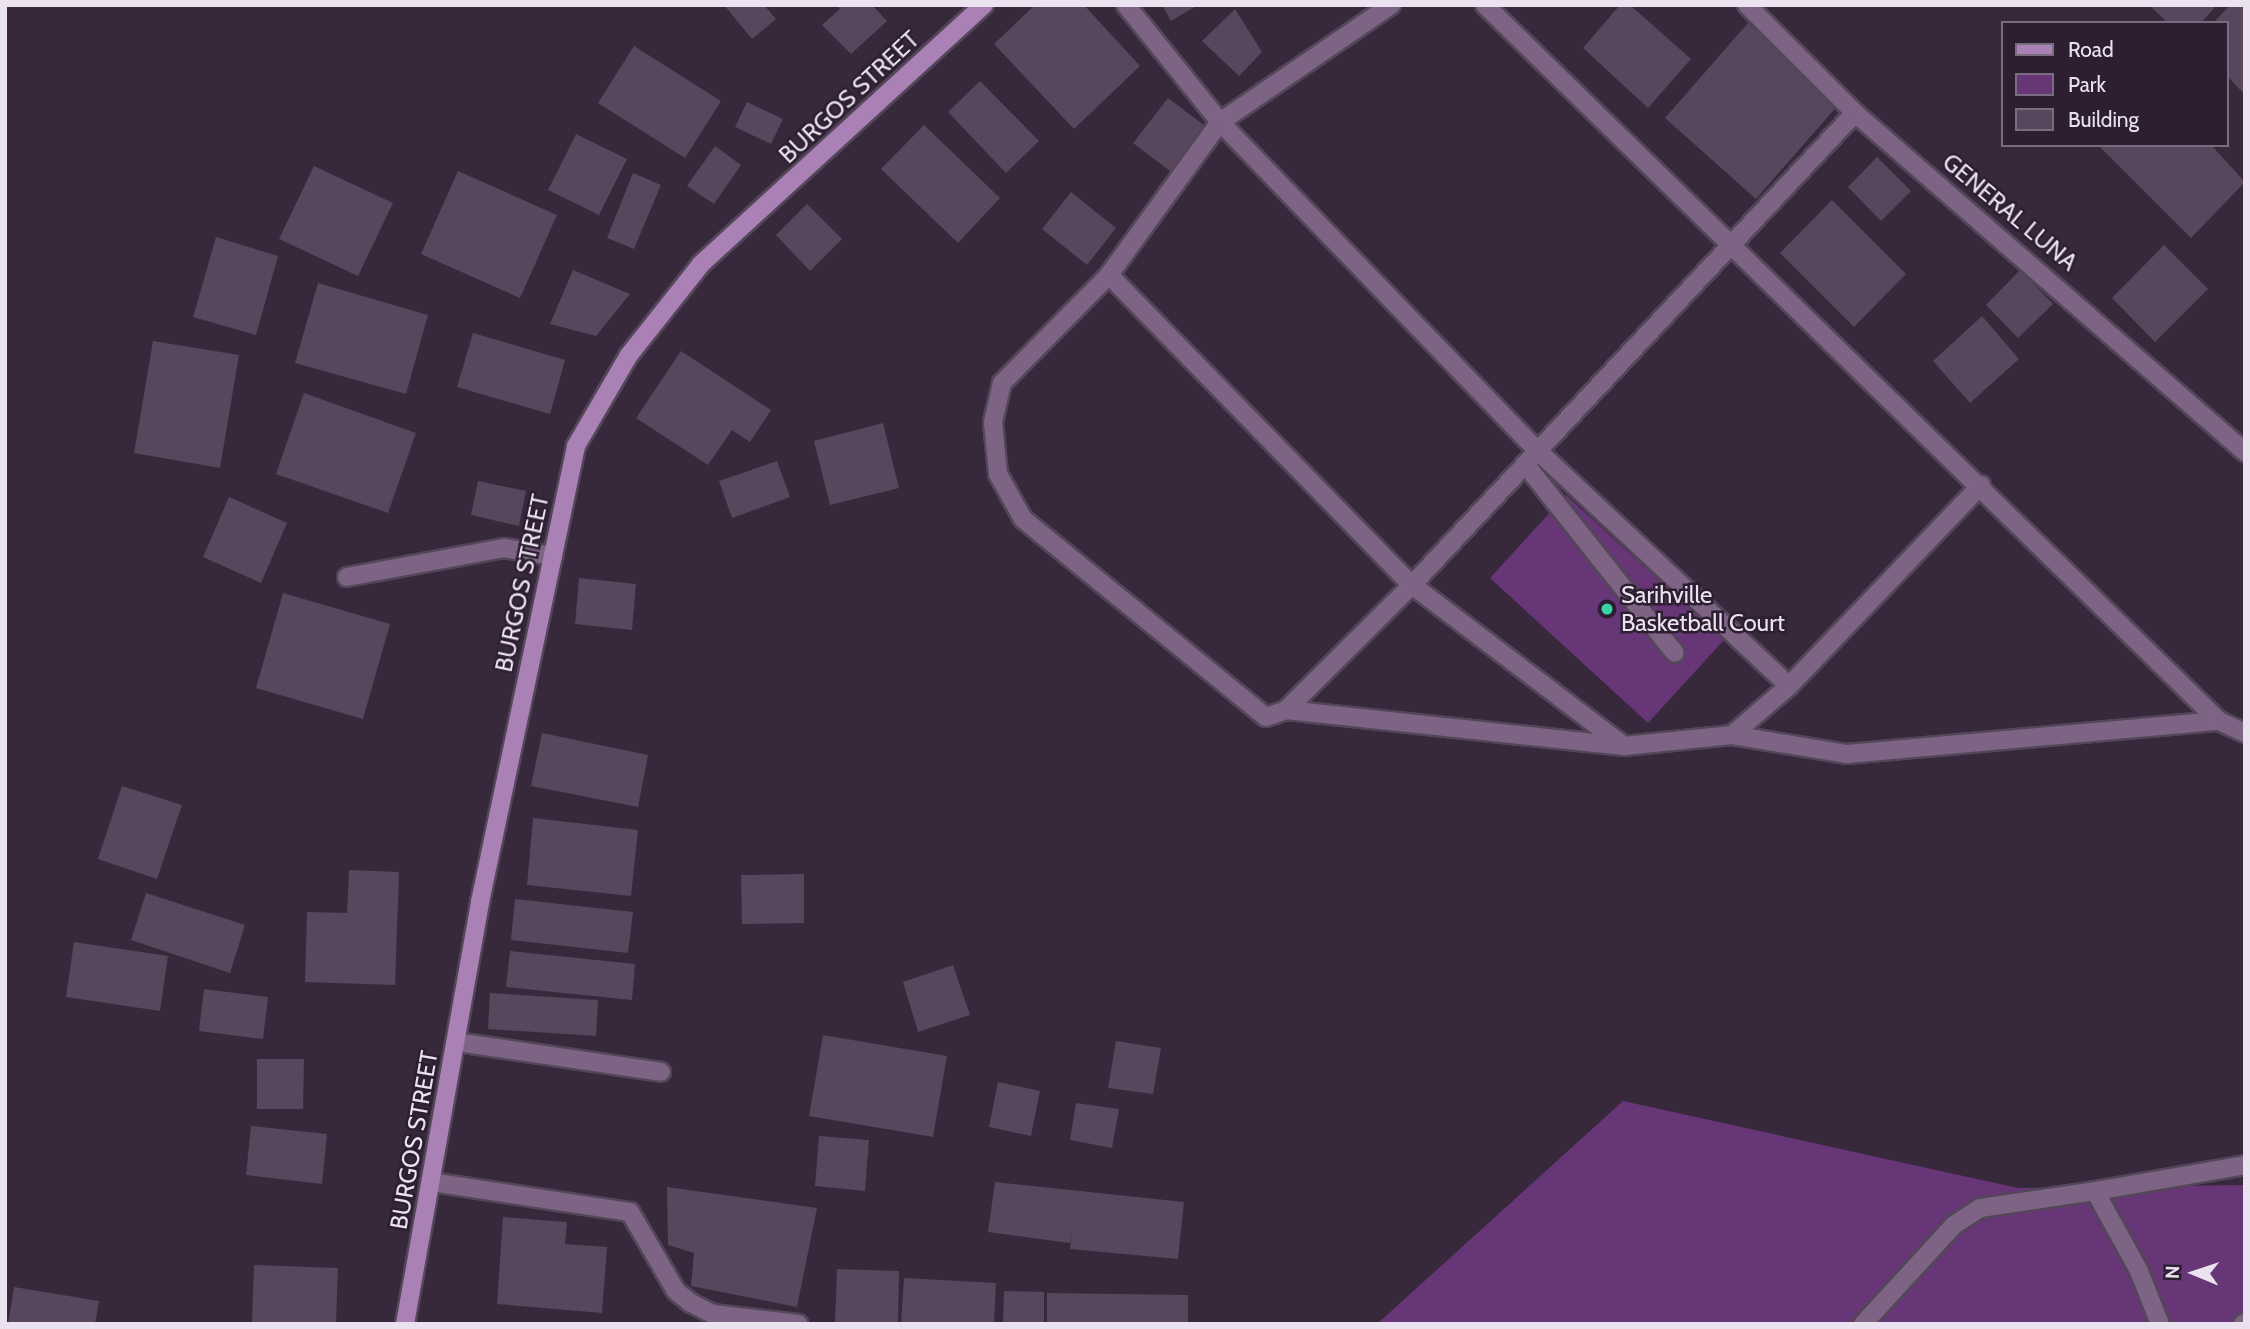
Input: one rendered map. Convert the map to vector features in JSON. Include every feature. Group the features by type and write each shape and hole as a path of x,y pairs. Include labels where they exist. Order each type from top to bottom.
{"street":[{"name":"BURGOS STREET","path":"405,1324 456,1042 576,446 629,355 701,264 984,5"},
{"path":"1126,5 1220,122 1532,458 1789,686"},
{"path":"1391,5 1220,122 1109,275 1002,383 993,422 998,474 1023,519 1259,714 1286,710 1624,746 1732,736 1847,754 2219,721"},
{"path":"1485,5 1729,247 1981,485 2219,721 2245,733"},
{"name":"GENERAL LUNA","path":"1748,5 1855,113 2095,315 2245,452"},
{"path":"1286,710 1412,585 1855,113"},
{"path":"1109,275 1412,585 1624,746"},
{"path":"1532,458 1675,653"},
{"path":"1732,736 1789,686 1981,485"},
{"path":"347,577 504,548 553,556"},
{"path":"456,1042 661,1072"},
{"path":"1863,1324 1954,1224 1980,1208 2245,1165"},
{"path":"431,1182 630,1212 676,1291 691,1303 713,1314 798,1324"},
{"path":"2095,1191 2139,1270 2160,1324"}],"green space":[{"name":"Sarihville Basketball Court","path":"1566,495 1724,640 1648,723 1490,578"},
{"path":"1623,1101 2018,1188 2245,1185 2245,1324 1377,1324"}],"building":[{"path":"724,5 764,5 776,19 752,39"},
{"path":"837,5 872,5 887,21 851,54 822,25 840,9"},
{"path":"1035,5 1084,5 1140,66 1074,129 994,44"},
{"path":"1162,5 1198,5 1171,21"},
{"path":"1620,5 1630,5 1691,59 1648,108 1583,48"},
{"path":"2149,5 2217,5 2203,21 2166,21"},
{"path":"2230,5 2245,5 2245,95 2229,78 2229,21 2215,21"},
{"path":"1235,9 1262,52 1239,76 1202,41"},
{"path":"1748,23 1839,104 1756,199 1665,118"},
{"path":"634,46 721,101 685,158 598,103"},
{"path":"980,81 1039,141 1006,173 948,112"},
{"path":"1168,98 1208,128 1174,174 1133,143"},
{"path":"747,102 783,119 771,144 735,127"},
{"path":"924,125 1000,198 958,243 881,169"},
{"path":"576,134 627,159 599,215 548,190"},
{"path":"715,146 741,165 714,204 687,186"},
{"path":"2100,147 2213,147 2245,182 2191,238"},
{"path":"1877,157 1911,191 1881,221 1848,187"},
{"path":"314,166 393,203 358,276 279,239"},
{"path":"458,171 557,215 520,298 421,254"},
{"path":"633,173 661,185 634,249 607,238"},
{"path":"1071,192 1116,228 1087,265 1042,229"},
{"path":"1832,200 1906,274 1854,327 1780,253"},
{"path":"807,204 842,239 810,271 776,235"},
{"path":"216,237 278,256 256,335 193,317"},
{"path":"2164,245 2208,289 2155,342 2112,298"},
{"path":"573,270 630,294 596,336 550,324"},
{"path":"2020,270 2053,304 2018,338 1986,305"},
{"path":"318,283 428,315 406,394 295,363"},
{"path":"1982,316 2019,359 1970,403 1933,361"},
{"path":"473,333 565,360 550,414 457,387"},
{"path":"153,341 239,355 220,468 134,453"},
{"path":"681,351 771,410 750,442 732,430 708,465 636,418"},
{"path":"304,393 416,433 388,513 276,474"},
{"path":"883,423 899,488 830,505 814,441"},
{"path":"777,461 790,497 732,518 719,481"},
{"path":"478,481 526,491 519,526 471,515"},
{"path":"229,497 287,523 261,583 203,557"},
{"path":"579,578 636,584 632,630 575,624"},
{"path":"283,593 390,624 363,719 256,688"},
{"path":"542,733 648,755 638,807 531,786"},
{"path":"122,786 182,805 157,879 98,859"},
{"path":"533,818 638,830 631,896 527,885"},
{"path":"349,870 399,872 395,985 305,982 307,912 347,913"},
{"path":"804,874 804,923 742,924 741,875"},
{"path":"146,893 245,925 230,973 131,940"},
{"path":"515,899 633,912 628,953 511,940"},
{"path":"74,942 168,956 160,1011 66,997"},
{"path":"510,951 635,964 632,1000 506,987"},
{"path":"953,965 970,1015 918,1032 903,982"},
{"path":"204,989 268,997 263,1039 199,1031"},
{"path":"490,993 598,1000 596,1036 488,1029"},
{"path":"823,1035 947,1056 933,1137 809,1116"},
{"path":"1116,1041 1161,1048 1153,1094 1108,1088"},
{"path":"257,1059 304,1059 303,1109 257,1109"},
{"path":"998,1082 1040,1091 1031,1136 989,1127"},
{"path":"1076,1103 1119,1109 1112,1148 1070,1140"},
{"path":"251,1126 327,1134 322,1184 246,1175"},
{"path":"819,1136 869,1140 865,1191 815,1186"},
{"path":"995,1182 1184,1202 1178,1259 1070,1249 1072,1229 1070,1243 988,1232"},
{"path":"667,1187 817,1208 797,1307 691,1286 694,1253 668,1245"},
{"path":"503,1217 567,1222 565,1244 607,1247 602,1313 497,1304"},
{"path":"254,1265 338,1268 336,1324 252,1324"},
{"path":"837,1269 899,1271 898,1324 835,1324"},
{"path":"904,1278 996,1283 994,1324 901,1324"},
{"path":"14,1287 99,1301 95,1324 8,1324"},
{"path":"1004,1291 1044,1292 1044,1324 1003,1324"},
{"path":"1047,1293 1188,1295 1188,1324 1047,1324"}],"place":[{"name":"Sarihville Basketball Court","path":"1607,609"}]}
